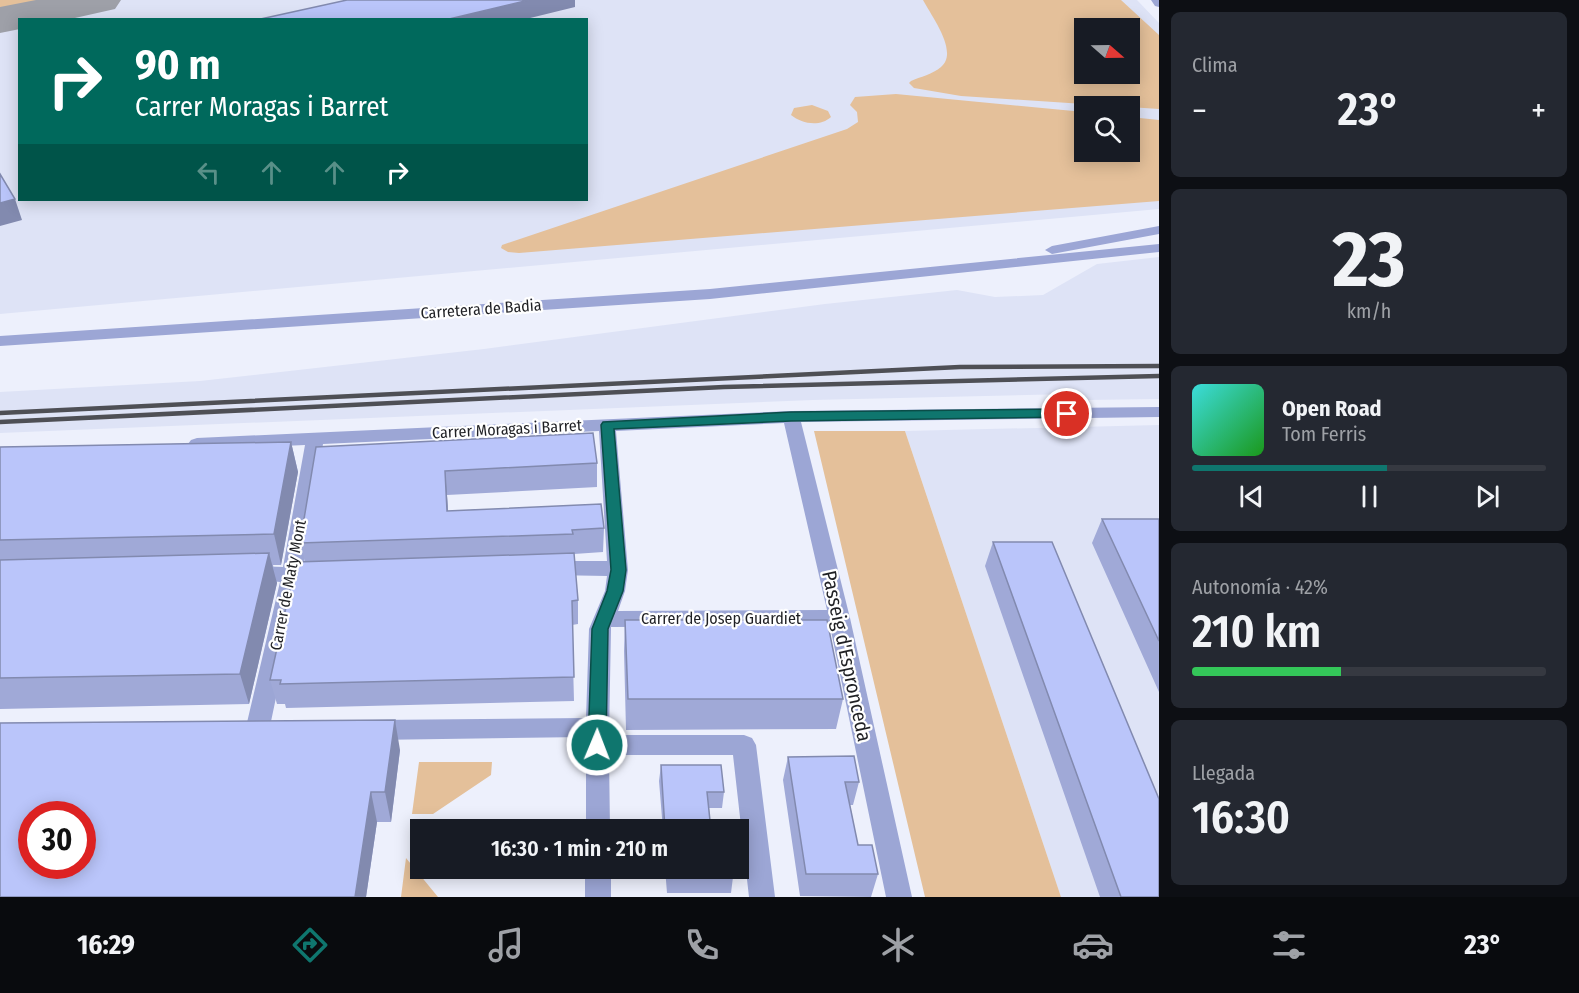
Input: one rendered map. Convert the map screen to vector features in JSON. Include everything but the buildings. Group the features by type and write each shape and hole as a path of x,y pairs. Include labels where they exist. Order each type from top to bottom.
{"street":[{"path":"1156,0 1159,4"},
{"path":"962,267 1159,230"},
{"path":"962,267 1159,237"},
{"path":"962,267 1159,249"},
{"name":"Carretera de Badia","path":"0,341 710,294 962,267"},
{"name":"Carrer Moragas i Barret","path":"175,445 791,417 1159,412"},
{"name":"Passeig d'Espronceda","path":"791,417 839,618 899,897"},
{"path":"598,819 597,736 600,629 615,591 618,570 607,425"},
{"name":"Carrer de Maty Mont","path":"257,731 292,574 315,438"},
{"path":"531,569 590,567 618,570"},
{"path":"237,574 340,576"},
{"name":"Carrer de Josep Guardiet","path":"604,619 839,618"},
{"path":"352,730 597,736 744,745 762,897"},
{"path":"234,731 281,731"},
{"path":"598,879 598,897"}],"shaded area":[{"path":"0,0 1137,0 1159,23 1159,209 0,314"},
{"path":"0,0 79,0 0,15"},
{"path":"923,0 1121,0 1159,35 1159,109 1140,108 1140,96 1074,96 1074,103 961,96 914,88 909,83 911,81 934,72 946,61 946,44"},
{"path":"896,94 1074,111 1074,162 1140,162 1140,118 1159,120 1159,201 519,253 508,252 501,248 502,245 847,129 858,122 857,112 850,105 855,97"},
{"path":"812,105 828,111 831,117 822,122 811,123 800,121 791,115 794,108"},
{"path":"1159,257 1159,399 1086,400 1070,394 813,400 0,433 0,392 200,381 484,349 825,304 957,290 995,297 1043,295 1097,264"},
{"path":"1159,425 1159,897 1061,897 905,431"},
{"path":"814,431 905,431 1061,897 925,897"},
{"path":"419,762 492,762 491,775 433,814 412,814"},
{"path":"406,858 410,863 410,879 423,879 438,897 401,897"}],"taxiway":[{"path":"0,20 100,0"}],"railway":[{"path":"0,413 960,367 1159,366"},
{"path":"0,422 724,387 1159,376"}],"route":[{"path":"597,745 600,629 615,591 618,570 607,425 791,417 1067,414"}]}
